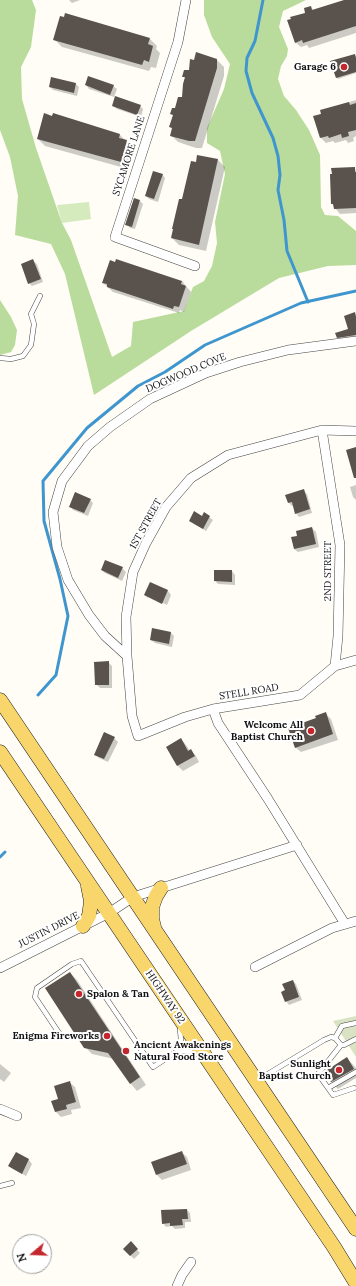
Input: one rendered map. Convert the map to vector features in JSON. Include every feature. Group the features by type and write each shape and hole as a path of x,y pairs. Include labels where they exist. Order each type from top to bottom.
{"main road":[{"path":"0,700 356,1229"},
{"name":"HIGHWAY 92","path":"0,752 334,1247 356,1283"},
{"path":"83,926 89,916 91,901 85,878"},
{"path":"155,929 152,919 152,907 161,888"}],"street":[{"name":"SYCAMORE LANE","path":"186,0 178,42 115,237 195,266"},
{"name":"DOGWOOD COVE","path":"127,656 105,636 89,615 68,580 57,547 53,512 62,481 88,446 110,427 150,399 206,374 240,362 288,350 356,341"},
{"name":"1ST STREET","path":"138,736 132,716 127,656 126,617 133,572 146,543 166,507 191,478 228,455 322,430 356,431"},
{"name":"2ND STREET","path":"322,430 340,545 338,636 335,666"},
{"name":"STELL ROAD","path":"138,736 185,717 213,709 300,695 335,666 356,660"},
{"path":"213,709 218,723 297,845 345,924"},
{"path":"109,913 133,898 297,845"},
{"name":"JUSTIN DRIVE","path":"0,968 109,913"},
{"path":"255,967 332,928 356,921"},
{"path":"0,1109 17,1116"},
{"path":"178,1286 182,1275 191,1262"}],"lane":[{"path":"0,358 11,359 23,356 32,345 34,324 32,314 40,296"},
{"path":"61,1036 35,997 37,988 72,964 81,961 153,1067 176,1052 187,1051 207,1059"},
{"path":"176,1013 182,1036 176,1052"},
{"path":"335,1038 342,1026 356,1023"},
{"path":"257,1081 328,1038 335,1038 341,1045"},
{"path":"354,1088 333,1095 318,1074 341,1045 356,1039"},
{"path":"328,1088 356,1072"},
{"path":"0,1186 12,1183"}],"green space":[{"path":"0,0 32,0 36,10 31,47 21,67 22,99 36,148 62,223 71,240 112,357 131,346 133,322 184,311 193,287 204,281 212,266 217,243 215,222 225,174 220,151 207,143 207,128 224,89 230,64 212,37 204,15 204,0 306,0 283,11 279,27 288,49 287,56 281,66 278,79 284,96 296,110 309,130 320,155 321,207 325,215 338,216 356,231 356,265 328,266 279,278 191,331 94,395 65,274 51,244 15,235 18,196 10,157 0,130"},
{"path":"89,202 91,219 62,223 57,205"},
{"path":"0,300 17,330 15,345 11,352 0,355"},
{"path":"356,1016 356,1057 333,1021"}],"building":[{"path":"344,0 356,0 356,26 303,43 302,40 295,43 287,20 291,19 290,17 305,13 304,8 311,6 312,10"},
{"path":"65,13 150,38 148,44 153,46 149,62 144,60 142,65 53,40 60,16 64,17"},
{"path":"196,52 217,59 217,68 195,141 189,141 170,136 172,128 169,127 173,115 170,114 172,108 175,108 178,97 182,97 185,77 182,77 184,70 189,70 190,59 194,60"},
{"name":"Garage 6","path":"355,54 356,72 336,78 330,61"},
{"path":"88,76 114,85 110,95 85,85"},
{"path":"51,77 76,83 74,93 49,87"},
{"path":"115,96 141,105 137,115 112,106"},
{"path":"349,102 350,105 356,103 356,130 348,132 349,136 342,138 341,134 329,138 328,136 320,138 313,116 321,114 320,110"},
{"path":"44,113 52,116 53,113 120,134 119,138 127,140 121,162 37,139"},
{"path":"197,155 218,159 199,245 171,238 179,199 182,199 191,161 196,162"},
{"path":"355,167 356,208 334,209 333,204 331,204 331,168"},
{"path":"153,171 163,174 154,199 145,196"},
{"path":"134,198 140,200 132,227 125,225"},
{"path":"33,259 41,279 28,284 21,264"},
{"path":"116,259 182,281 181,284 186,286 179,307 174,306 173,309 107,287 107,284 102,283 110,260 115,262"},
{"path":"355,312 356,335 337,338 335,333 348,329 344,316"},
{"path":"356,447 356,478 354,478 346,450"},
{"path":"304,489 310,509 295,514 292,502 288,503 285,495"},
{"path":"75,492 91,499 84,513 69,507"},
{"path":"194,511 202,516 204,512 210,516 203,529 189,521"},
{"path":"312,527 316,544 294,549 291,537 297,536 296,531"},
{"path":"105,560 123,567 118,578 101,570"},
{"path":"214,570 232,570 232,582 214,581"},
{"path":"150,582 168,590 162,604 144,595"},
{"path":"152,628 171,632 169,644 150,640"},
{"path":"109,661 109,685 95,685 94,662"},
{"name":"Welcome All Baptist Church","path":"326,712 333,734 295,748 288,728 316,718 315,716"},
{"path":"104,732 115,737 104,759 94,755"},
{"path":"181,738 188,751 191,749 195,756 177,766 166,747"},
{"path":"70,972 140,1077 130,1084 108,1053 84,1048 45,988"},
{"path":"293,980 299,997 285,1002 281,992 285,990 282,984"},
{"name":"Sunlight Baptist Church","path":"347,1057 354,1069 331,1082 324,1072"},
{"path":"70,1081 76,1102 66,1105 67,1109 55,1112 51,1101 58,1099 54,1086"},
{"path":"182,1151 187,1164 156,1175 151,1162"},
{"path":"16,1152 29,1159 22,1174 8,1166"},
{"path":"187,1209 188,1219 182,1219 183,1225 170,1226 170,1223 162,1224 161,1210"},
{"path":"131,1241 138,1249 130,1256 123,1249"}],"waterway":[{"path":"263,0 255,41 247,58 246,71 252,93 273,138 278,156 280,175 278,190 284,220 287,251 308,302"},
{"path":"38,695 56,675 68,616 60,579 44,521 43,481 87,428 138,386 165,372 205,345 301,303 356,291"},
{"path":"0,857 5,852"}],"place":[{"name":"Garage 6","path":"344,67"},
{"name":"Welcome All Baptist Church","path":"311,731"},
{"name":"Spalon & Tan","path":"79,994"},
{"name":"Enigma Fireworks","path":"107,1036"},
{"name":"Ancient Awakenings Natural Food Store","path":"126,1051"},
{"name":"Sunlight Baptist Church","path":"339,1070"}]}
